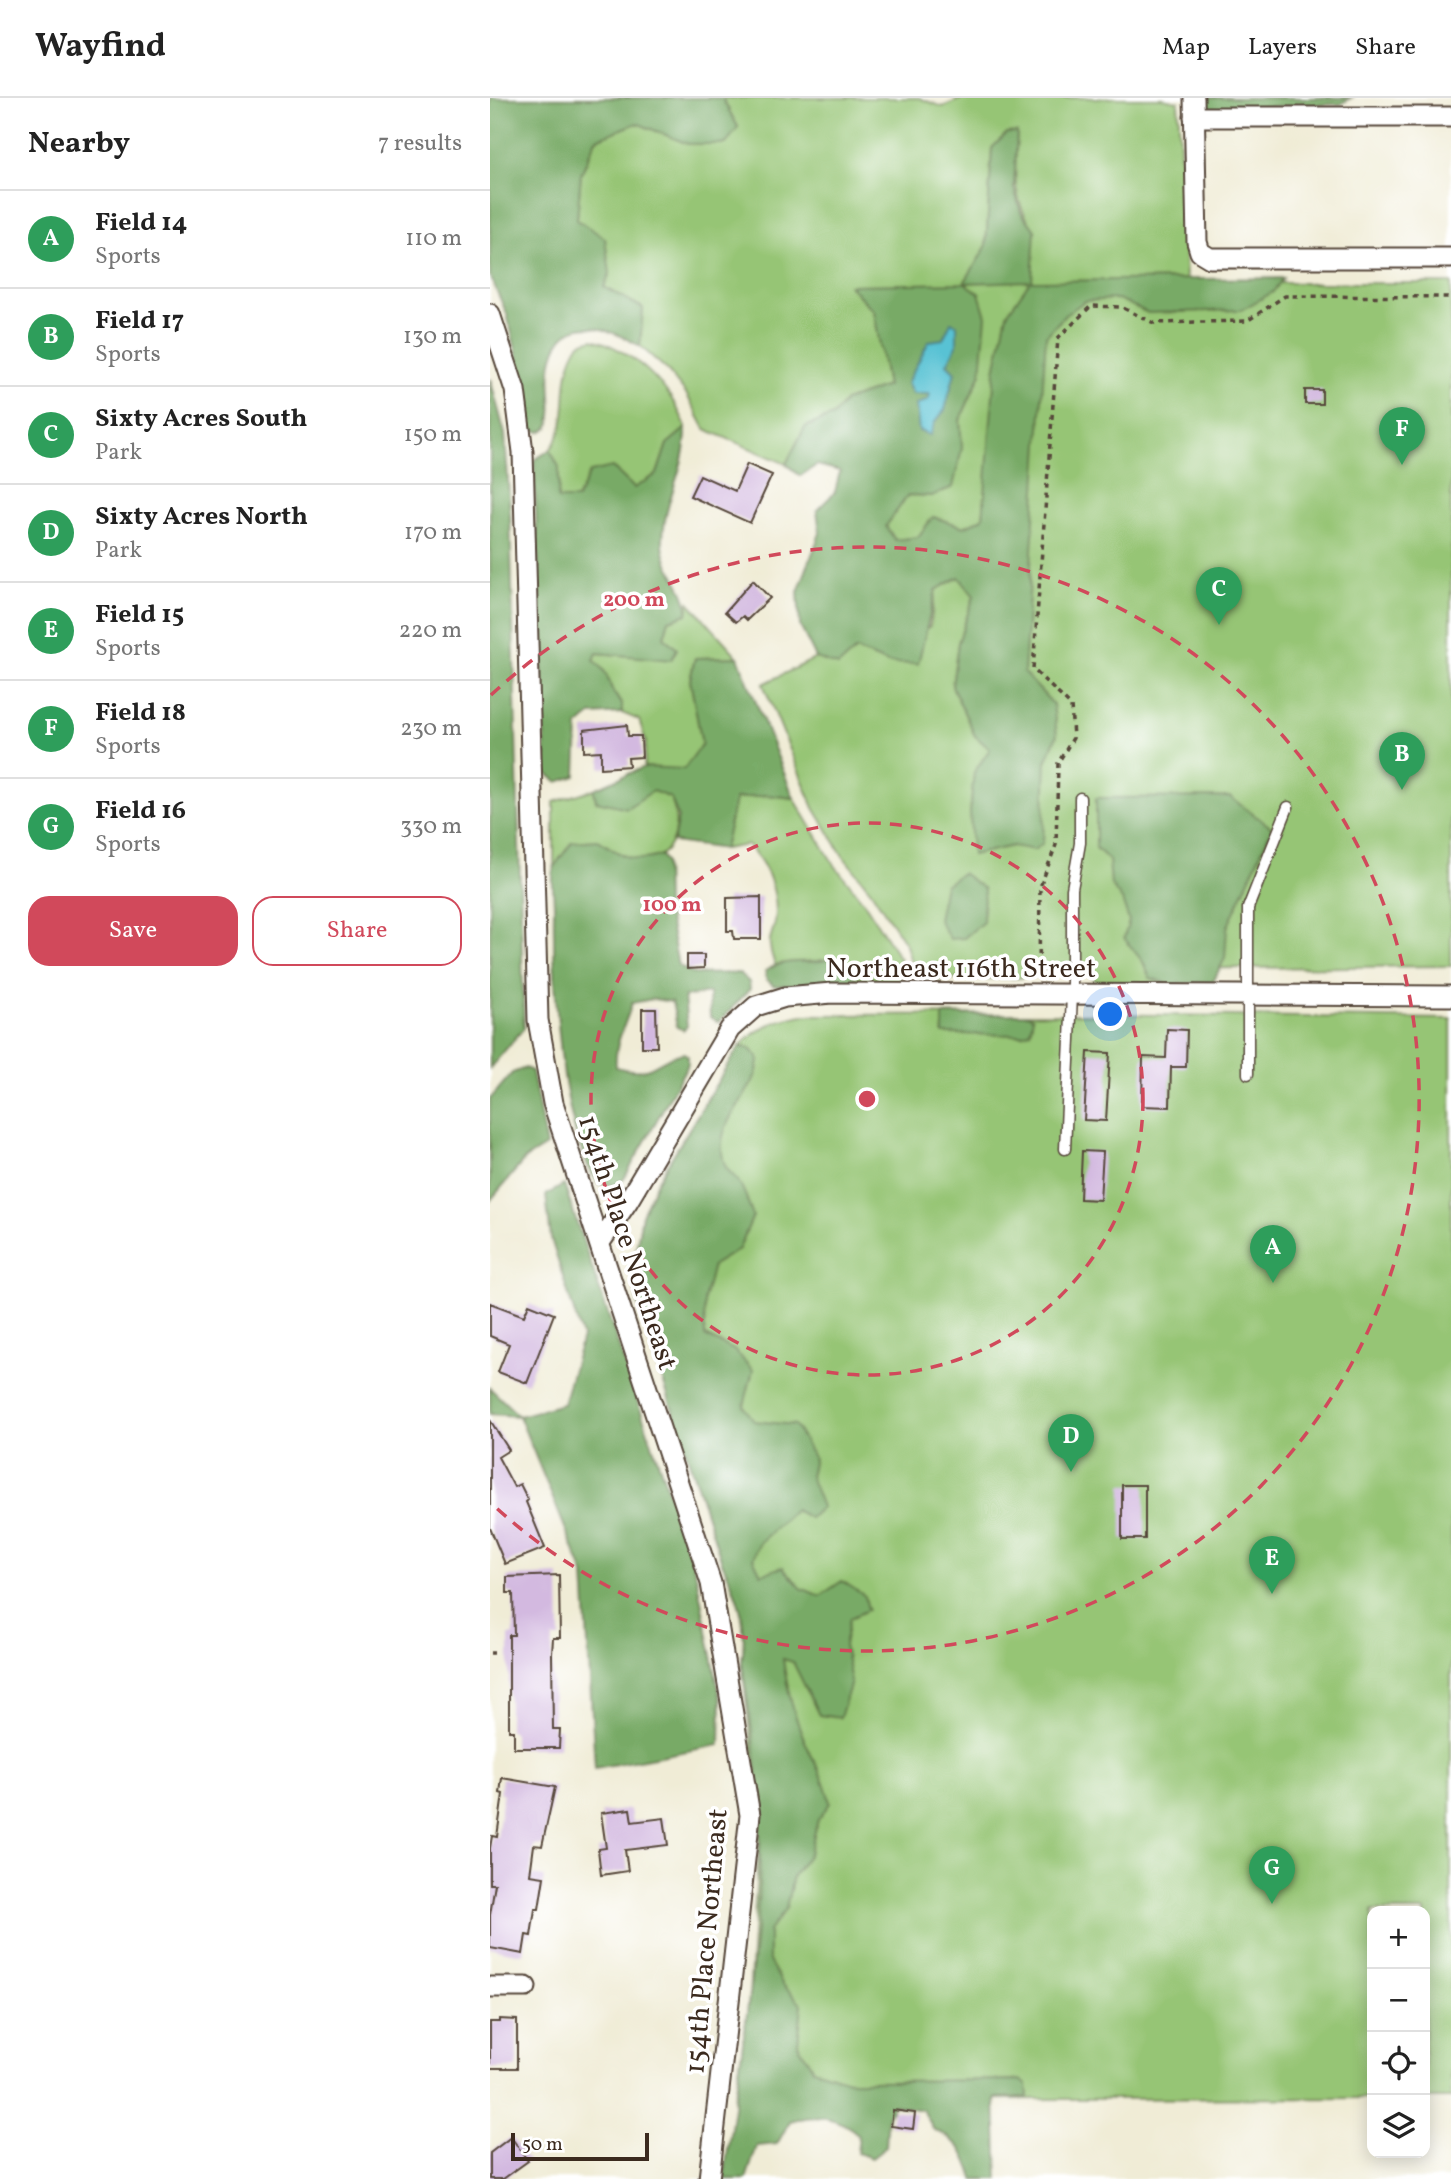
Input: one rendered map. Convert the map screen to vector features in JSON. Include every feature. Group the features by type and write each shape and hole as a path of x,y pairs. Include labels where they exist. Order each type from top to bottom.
{"street":[{"path":"1451,117 1194,108 1196,226 1200,252 1210,258 1451,258"},
{"name":"154th Place Northeast","path":"490,314 515,390 523,452 538,1020 553,1103 601,1241 711,1583 750,1815 709,2179"},
{"name":"Northeast 116th Street","path":"601,1241 628,1201 730,1029 756,1006 785,997 832,993 1451,996"},
{"path":"490,1987 526,1987"}],"lane":[{"path":"1065,1149 1072,995 1072,889 1080,843 1080,798"},
{"path":"1248,1074 1248,908 1288,807"}],"path":[{"path":"1039,995 1040,887 1056,845 1058,763 1073,738 1070,706 1033,670 1058,338 1091,306 1121,307 1154,323 1247,321 1286,296 1451,297"}],"green space":[{"path":"490,98 722,98 738,127 726,144 688,144 637,123 596,139 581,174 577,220 605,238 610,273 604,287 643,308 640,346 613,333 586,327 564,336 556,349 551,367 549,427 541,432 532,430 529,424 523,379 507,314 490,276"},
{"path":"722,98 919,98 943,107 963,98 1162,98 1178,101 1186,279 1030,283 1451,283 1451,966 1146,969 1151,978 1169,984 1096,982 1086,969 1026,970 1021,978 916,980 906,945 871,891 843,856 814,808 763,684 816,658 838,665 856,650 888,663 930,626 936,590 959,577 974,596 958,643 952,686 975,736 988,473 983,518 964,527 933,517 918,537 895,540 886,526 908,495 932,496 962,448 960,420 981,373 850,286 874,311 887,386 845,401 833,416 805,427 786,464 705,429 687,395 666,369 640,346 643,308 603,287 577,220 581,174 596,139 637,123 688,144 738,127","holes":["1017,133 1015,172 1018,195 1021,207 1035,231 965,282 986,247 992,148"]},
{"path":"1205,98 1351,98 1341,104 1205,109"},
{"path":"1017,132 1014,188 1021,212 1035,230 1032,281 1283,278 1273,292 1241,310 1148,313 1118,299 1085,301 1065,315 1046,336 1024,673 1053,704 1057,735 1046,762 1043,843 1034,850 1013,846 972,855 970,812 974,772 990,749 975,736 952,686 958,643 974,596 959,577 936,590 918,664 888,663 856,650 838,666 816,658 800,626 798,592 820,533 817,510 835,492 840,471 817,465 800,476 786,464 805,427 833,416 845,401 887,386 874,311 849,285 964,283 986,247 992,148 1007,133","holes":["1030,281 1007,314 995,371 983,518 964,527 933,517 918,537 895,540 886,526 908,495 932,496 953,487 962,448 960,420 981,373 986,316 979,293 965,283"]},
{"path":"593,339 623,352 650,373 671,398 686,428 667,444 657,474 634,488 612,467 577,499 558,499 559,468 550,450 562,424 572,357 580,343"},
{"path":"490,378 505,434 510,511 524,1028 490,1068"},
{"path":"686,428 683,457 666,514 663,544 664,553 687,605 687,614 669,620 664,637 677,649 671,660 597,653 594,660 604,671 613,692 622,703 622,713 591,715 578,726 576,776 558,782 546,773 534,460 550,450 559,467 558,499 577,499 590,472 612,467 634,488 657,474 667,444"},
{"path":"689,602 738,657 695,658 690,680 702,744 684,770 644,767 646,742 639,720 622,713 622,703 613,692 604,671 593,660 597,653 671,659 664,638 669,620 687,614"},
{"path":"738,657 794,798 767,795 735,799 724,849 673,842 678,817 671,798 653,791 627,808 596,801 594,789 644,767 684,769 702,744 690,680 695,658"},
{"path":"594,789 596,801 653,791 671,798 676,824 670,845 653,859 641,861 623,858 599,841 572,842 554,869 554,802"},
{"path":"767,795 794,798 833,863 863,901 900,959 901,974 898,980 856,980 849,966 832,958 775,965 770,941 776,903 769,876 760,859 747,845 724,849 735,799"},
{"path":"1230,797 1272,828 1227,928 1225,958 1213,982 1169,984 1150,978 1143,962 1124,938 1129,921 1122,900 1111,885 1109,860 1096,848 1096,798"},
{"path":"598,840 635,859 661,855 665,862 666,904 678,965 694,974 739,973 749,982 750,989 719,1022 710,1017 709,993 684,997 687,1026 684,1030 677,1027 672,1002 653,999 632,1003 618,1042 616,1067 629,1070 646,1069 684,1053 688,1056 688,1064 624,1179 614,1185 599,1184 585,1160 575,1128 566,1091 555,972 554,869 572,842"},
{"path":"962,873 984,889 983,922 964,938 950,939 938,919 945,885"},
{"path":"832,958 849,966 856,980 774,986 767,980 765,971 774,966"},
{"path":"1028,1014 1033,1018 1030,1032 1022,1035 943,1034 943,1015"},
{"path":"1090,1014 1451,1019 1451,2098 1430,2098 1430,1906 1367,1906 1367,2098 734,2100 748,2013 760,1827 742,1662 743,1622 636,1297 635,1256 642,1215 657,1182 739,1047 768,1025 803,1015"},
{"path":"739,1047 749,1048 759,1058 753,1082 726,1126 722,1153 725,1166 743,1189 753,1216 739,1249 713,1265 704,1300 705,1336 734,1350 753,1370 744,1406 754,1421 795,1425 814,1459 810,1476 822,1507 810,1518 795,1510 760,1542 753,1558 761,1574 783,1567 801,1588 820,1596 842,1581 865,1596 868,1610 850,1618 844,1645 851,1682 840,1718 819,1715 793,1662 783,1659 795,1715 824,1782 830,1803 818,1820 809,1854 793,1876 786,1908 769,1931 769,1961 783,1985 802,2004 798,2044 813,2069 852,2081 1020,2080 1027,2085 1028,2097 995,2098 998,2179 974,2179 961,2149 934,2130 923,2110 893,2105 888,2115 886,2147 872,2158 857,2153 859,2135 843,2124 827,2118 800,2119 790,2121 777,2144 757,2146 746,2179 724,2179 748,2003 760,1870 758,1785 742,1662 743,1622 636,1297 635,1256 642,1215 657,1182"},
{"path":"525,1068 532,1071 546,1146 525,1159 490,1201 490,1099 512,1073"},
{"path":"564,1185 695,1570 721,1701 720,1745 595,1768 584,1574 519,1416 563,1404 582,1337 551,1239 546,1195"},
{"path":"490,1388 519,1416 490,1414"}],"water":[{"path":"951,322 957,325 957,345 947,364 955,372 945,410 935,422 930,435 919,431 916,405 928,400 930,394 913,394 907,383 929,341 943,339"}],"building":[{"path":"1305,390 1322,390 1322,404 1305,404"},
{"path":"747,464 772,475 750,523 690,496 700,475 735,491"},
{"path":"753,580 770,598 747,620 743,616 736,622 725,612"},
{"path":"627,725 628,736 641,736 642,757 628,758 629,766 601,768 601,751 584,752 584,730"},
{"path":"761,897 761,939 734,939 733,931 727,931 727,898"},
{"path":"687,955 704,955 704,968 687,969"},
{"path":"642,1009 656,1009 657,1047 642,1047"},
{"path":"1167,1029 1187,1030 1186,1067 1171,1067 1170,1107 1142,1106 1143,1057 1166,1058"},
{"path":"1088,1052 1110,1053 1106,1121 1084,1120"},
{"path":"1082,1151 1103,1152 1100,1200 1080,1199"},
{"path":"490,1303 524,1316 529,1304 554,1314 527,1383 498,1372 509,1344 490,1336"},
{"path":"490,1420 509,1450 498,1457 514,1487 520,1484 545,1548 505,1564 490,1528"},
{"path":"1122,1485 1145,1485 1145,1539 1122,1539"},
{"path":"559,1575 560,1638 553,1638 552,1654 553,1729 560,1729 559,1748 514,1748 514,1731 509,1731 509,1635 514,1635 513,1593 507,1593 507,1577"},
{"path":"502,1778 555,1787 542,1846 534,1845 530,1875 544,1877 539,1909 535,1909 531,1936 526,1935 523,1954 490,1948 490,1915 495,1884 490,1884 490,1848 492,1836 497,1837 503,1794 500,1793"},
{"path":"630,1809 632,1822 664,1818 668,1845 625,1850 628,1871 601,1875 598,1849 606,1848 601,1813"},
{"path":"499,2019 517,2020 517,2068 490,2068 490,2022 499,2022"},
{"path":"893,2110 915,2113 913,2129 891,2126"},
{"path":"511,2137 528,2161 503,2179 490,2179 490,2153"}],"place":[{"name":"Field 18","path":"1402,465"},
{"name":"Sixty Acres South","path":"1219,625"},
{"name":"Field 17","path":"1402,790"},
{"name":"Field 14","path":"1273,1283"},
{"name":"Sixty Acres North","path":"1071,1472"},
{"name":"Field 15","path":"1272,1594"},
{"name":"Field 16","path":"1272,1904"}]}
